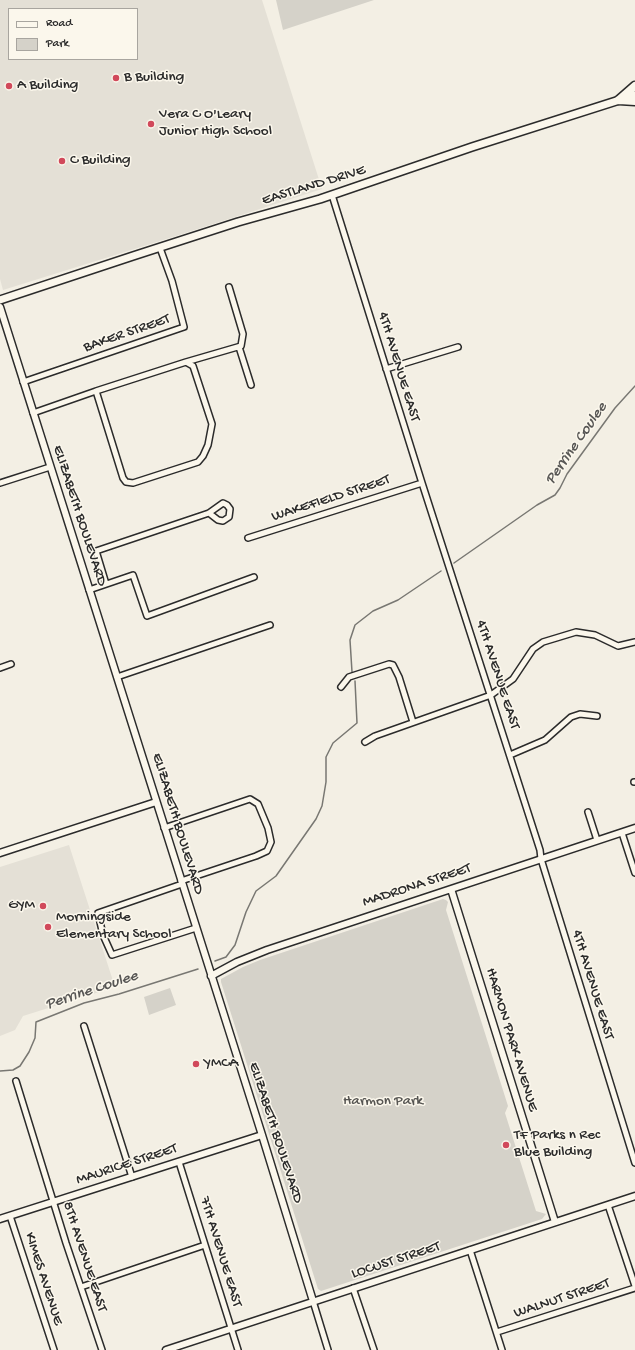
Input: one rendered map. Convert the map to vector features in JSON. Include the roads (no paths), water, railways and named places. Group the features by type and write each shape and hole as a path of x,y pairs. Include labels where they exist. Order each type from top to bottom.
{"main road":[{"path":"619,100 635,86"},
{"name":"EASTLAND DRIVE","path":"0,300 238,222 332,195 472,147 635,95"},
{"path":"619,100 635,101"}],"street":[{"name":"4TH AVENUE EAST","path":"332,195 422,483 540,850 540,859 635,1163"},
{"name":"BAKER STREET","path":"23,382 184,327 172,281 160,248"},
{"path":"33,413 186,362 241,346 243,334 229,287"},
{"name":"ELIZABETH BOULEVARD","path":"0,307 262,1135 328,1350"},
{"path":"239,347 251,385"},
{"path":"386,369 458,347"},
{"path":"96,391 123,478 126,482 133,483 183,467 198,462 203,456 208,445 212,424 192,366 186,362"},
{"path":"0,483 50,467"},
{"name":"WAKEFIELD STREET","path":"248,538 422,483"},
{"path":"106,584 96,551 209,513"},
{"path":"89,590 133,575 147,616 254,577"},
{"path":"117,677 270,625"},
{"path":"365,742 375,736 491,694 513,679 533,649 543,642 576,632 595,635 618,646 635,642"},
{"path":"0,668 11,664"},
{"path":"341,687 349,677 389,664 393,665 399,677 413,722"},
{"path":"510,755 545,740 571,717 580,714 598,716"},
{"path":"164,828 250,799 258,804 268,828 271,842 267,851 98,913 103,935 112,955 196,928"},
{"path":"0,853 156,802"},
{"path":"588,812 597,840"},
{"name":"MADRONA STREET","path":"211,976 237,962 267,950 635,828"},
{"path":"622,832 635,873"},
{"name":"HARMON PARK AVENUE","path":"451,889 528,1140 555,1222"},
{"path":"84,1026 132,1177"},
{"name":"8TH AVENUE EAST","path":"16,1081 53,1201 102,1350"},
{"name":"MAURICE STREET","path":"0,1219 262,1135"},
{"name":"7TH AVENUE EAST","path":"179,1162 238,1350"},
{"name":"LOCUST STREET","path":"166,1350 635,1196"},
{"path":"608,1205 635,1287"},
{"name":"KIMES AVENUE","path":"10,1216 54,1350"},
{"path":"81,1287 205,1245"},
{"path":"470,1250 502,1350"},
{"name":"WALNUT STREET","path":"497,1332 635,1287"},
{"path":"353,1288 374,1350"}],"waterway":[{"name":"Perrine Coulee","path":"454,563 537,505 555,495 567,474 615,408 635,386"},
{"name":"Perrine Coulee","path":"352,672 350,640 355,625 373,611 398,600 441,571"},
{"name":"Perrine Coulee","path":"215,961 226,957 235,945 246,912 256,891 276,876 316,819 322,806 326,782 326,757 333,743 357,723 355,681"},
{"name":"Perrine Coulee","path":"0,1071 13,1070 20,1066 29,1052 35,1038 36,1022 84,1003 119,994 198,969"}],"place":[{"name":"B Building","path":"116,78"},
{"name":"A Building","path":"9,86"},
{"name":"Vera C O'Leary Junior High School","path":"151,124"},
{"name":"C Building","path":"62,161"},
{"name":"GYM","path":"43,906"},
{"name":"Morningside Elementary School","path":"48,927"},
{"name":"YMCA","path":"196,1064"},
{"name":"TF Parks n Rec Blue Building","path":"506,1145"}],"park label":[{"name":"Harmon Park","path":"383,1102"}]}
